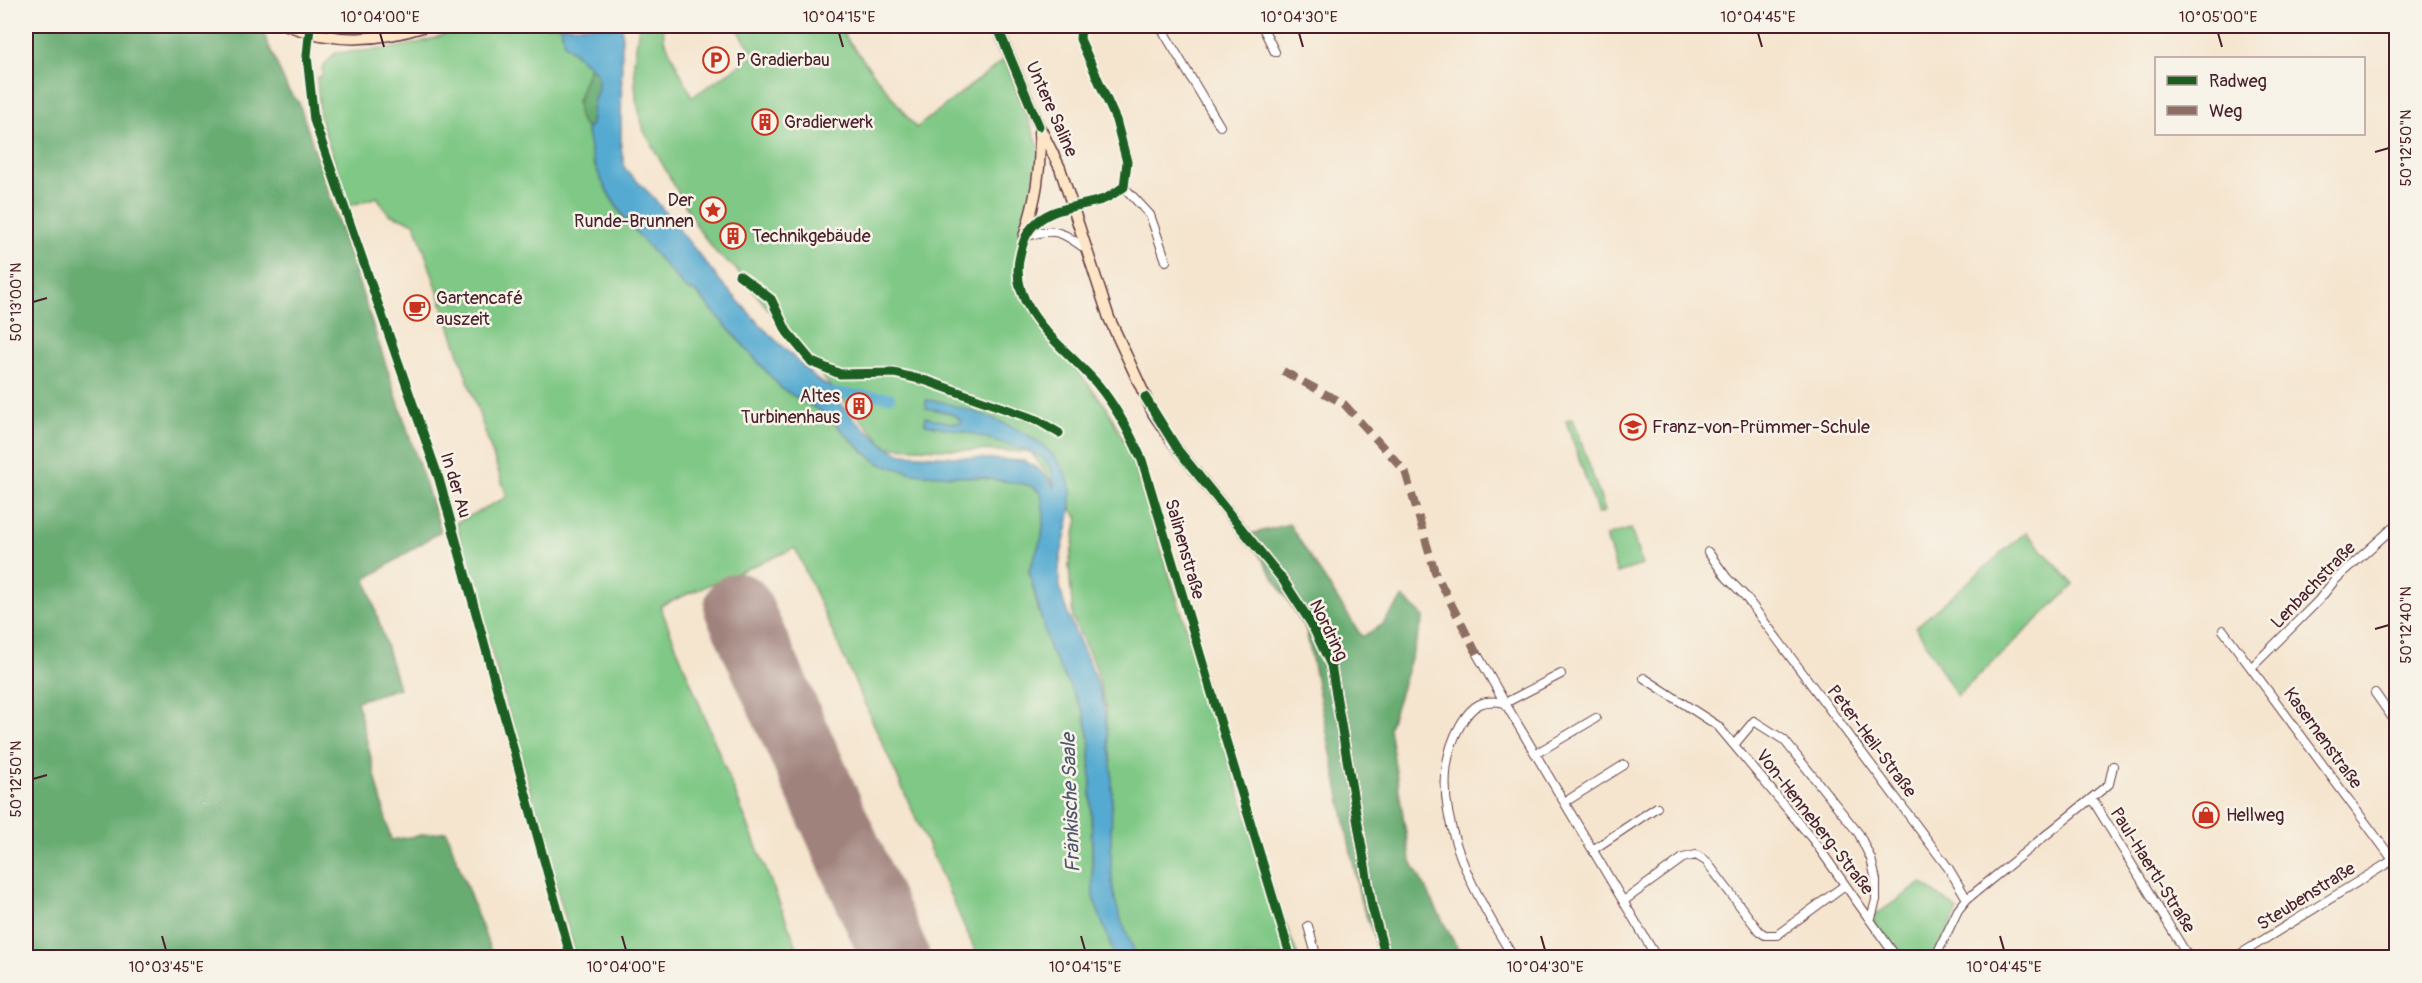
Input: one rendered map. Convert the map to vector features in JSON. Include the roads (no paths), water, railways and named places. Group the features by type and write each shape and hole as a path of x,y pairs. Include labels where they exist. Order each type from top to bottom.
{"main road":[{"path":"289,26 309,29 341,39 379,38 426,26"},
{"name":"Untere Saline","path":"997,26 1039,126 1060,168 1073,207"},
{"path":"1024,237 1039,178 1041,160 1039,126"},
{"name":"Nordring","path":"1073,207 1114,329 1153,413 1178,450 1283,580 1311,623 1331,665 1372,907 1386,957"}],"street":[{"path":"1081,26 1080,39 1116,120 1127,162 1124,187 1150,215 1166,261"},
{"path":"1160,26 1220,126"},
{"path":"1262,26 1275,52"},
{"name":"In der Au","path":"309,29 308,63 314,120 439,479 571,957"},
{"path":"1024,237 1037,222 1052,213 1105,199 1124,187"},
{"path":"1024,237 1040,231 1055,230 1087,250"},
{"name":"Salinenstraße","path":"1024,237 1017,270 1020,286 1034,316 1056,344 1097,384 1111,402 1131,434 1142,460 1291,957"},
{"name":"Lenbachstraße","path":"2252,667 2311,608 2335,580 2396,525"},
{"name":"Peter-Heil-Straße","path":"1708,552 1727,578 1746,596 1949,869 1967,899"},
{"name":"Kasernenstraße","path":"2223,630 2395,862"},
{"path":"1477,654 1657,957"},
{"path":"1514,957 1479,897 1450,825 1445,786 1449,753 1455,733 1466,714 1480,703 1491,700 1505,703 1562,674"},
{"name":"Von-Henneberg-Straße","path":"1644,678 1718,726 1814,841 1897,957"},
{"path":"2374,693 2397,723"},
{"path":"1537,753 1596,718"},
{"name":"Von-Henneberg-Straße","path":"1734,745 1754,721 1765,726 1784,740 1859,834 1871,859 1876,880 1876,900 1871,918"},
{"path":"1565,802 1624,765"},
{"path":"1935,957 1958,910 1967,899 2109,784 2113,766"},
{"name":"Paul-Haertl-Straße","path":"2092,799 2189,957"},
{"path":"1594,849 1657,807"},
{"path":"1625,900 1683,858 1696,855 1706,861 1760,931 1769,936 1777,935 1845,885"},
{"name":"Steubenstraße","path":"2234,957 2395,862"},
{"path":"1308,926 1317,957"}],"water":[{"path":"561,26 622,26 621,148 625,169 653,197 720,281 762,327 817,380 832,388 839,402 855,420 887,447 902,454 1024,461 1042,472 1055,488 1051,468 1042,457 966,432 925,424 925,417 950,423 962,423 956,416 926,408 926,400 939,401 1004,423 1044,447 1059,463 1069,482 1071,504 1060,561 1059,580 1067,613 1094,675 1104,708 1112,776 1113,890 1121,920 1137,957 1115,957 1093,897 1090,739 1084,713 1049,648 1029,571 1042,537 1044,514 1041,494 1034,487 1024,484 983,478 913,473 881,464 864,452 824,413 782,389 696,292 686,289 635,231 612,200 593,161 586,128 591,125 593,103 598,89 598,74 564,43"}],"waterway":[{"path":"834,393 890,397"}],"place":[{"name":"P Gradierbau","path":"716,60"},
{"name":"Gradierwerk","path":"765,122"},
{"name":"Der Runde-Brunnen","path":"713,210"},
{"name":"Technikgebäude","path":"733,236"},
{"name":"Gartencafé auszeit","path":"417,308"},
{"name":"Altes Turbinenhaus","path":"859,406"},
{"name":"Franz-von-Prümmer-Schule","path":"1633,427"},
{"name":"Hellweg","path":"2206,815"}],"water label":[{"name":"Fränkische Saale","path":"1070,803"}]}
